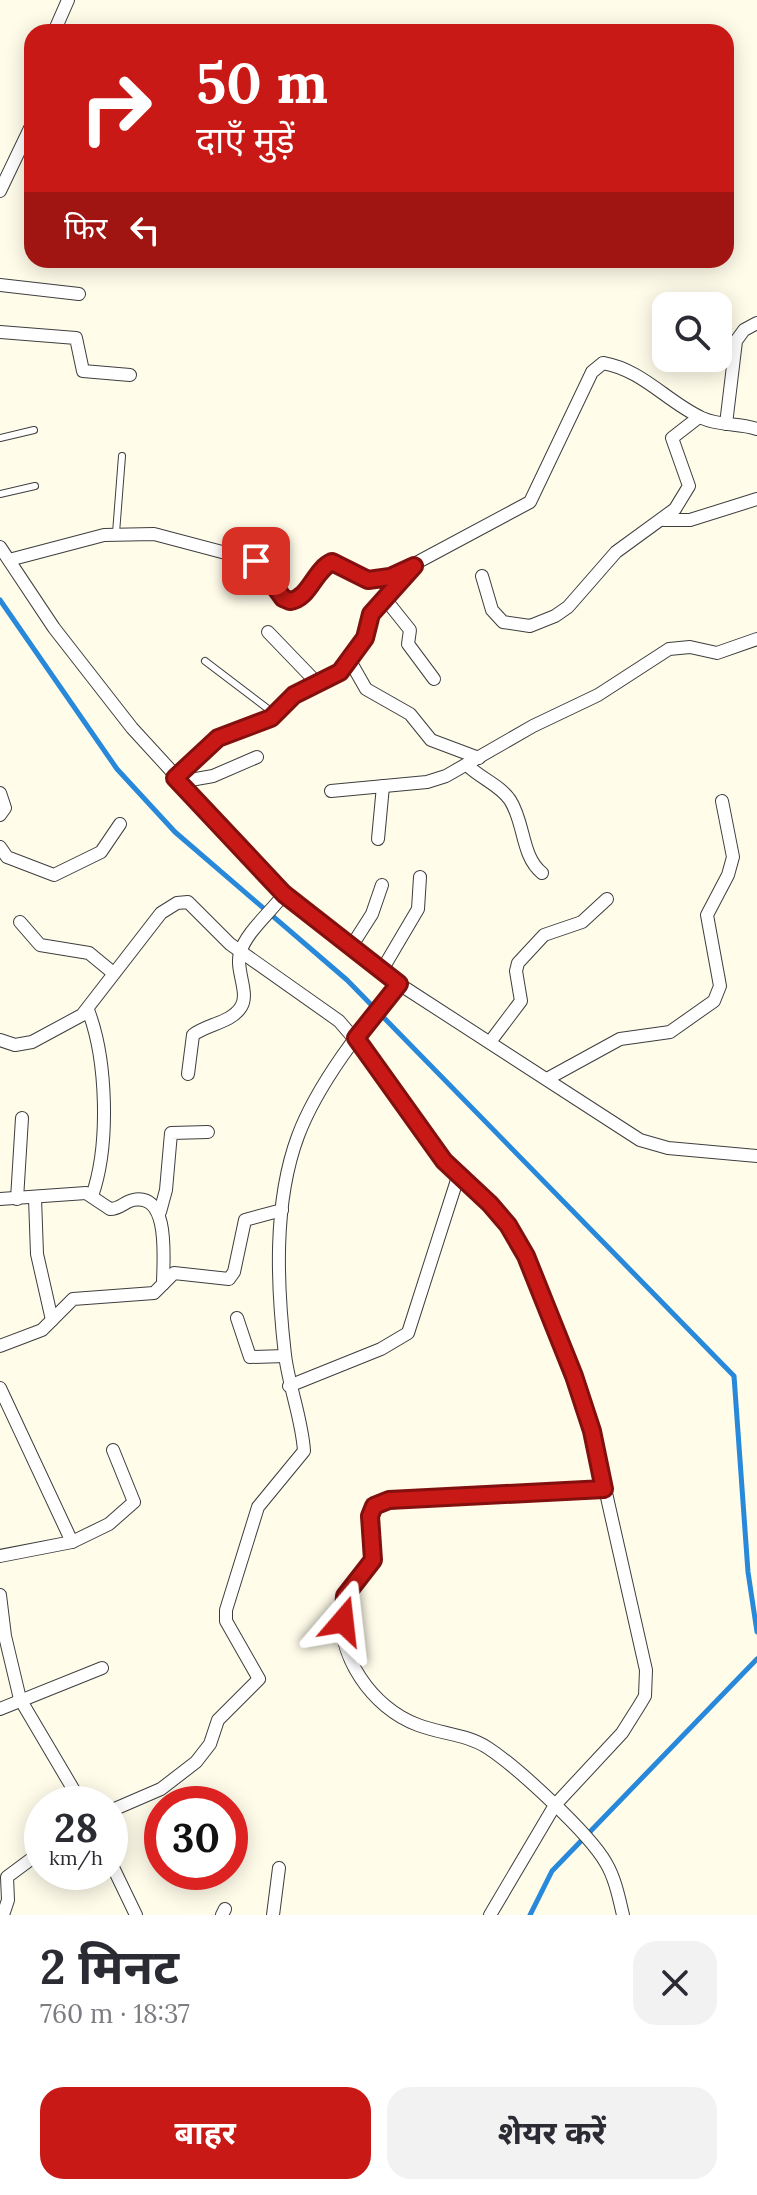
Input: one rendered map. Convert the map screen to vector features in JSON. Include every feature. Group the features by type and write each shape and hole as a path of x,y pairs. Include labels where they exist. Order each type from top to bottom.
{"street":[{"path":"58,24 68,0"},
{"path":"0,191 24,141"},
{"path":"0,285 79,294"},
{"path":"726,424 736,341 744,330 757,323"},
{"path":"0,332 76,338 83,371 130,375"},
{"path":"9,560 116,533 154,534 256,561 283,598 290,601 302,595 320,570 332,562 368,580 390,577 530,502 599,364 609,364 640,376 699,417 757,429"},
{"path":"482,576 492,610 503,622 530,626 568,607 616,552 664,520 685,496 689,486 672,438 699,417"},
{"path":"664,520 690,520 757,499"},
{"path":"0,547 54,628 177,780 284,894 382,970 396,987 490,1042 640,1140 668,1148 757,1156"},
{"path":"177,780 218,738 276,715 294,695 319,685 350,661 365,638 371,614 414,566"},
{"path":"386,600 410,630 408,644 434,679"},
{"path":"268,632 319,685"},
{"path":"331,791 427,782 467,765 533,726 598,695 669,649 690,647 717,653 757,639"},
{"path":"350,661 366,689 410,714 435,742 479,758"},
{"path":"177,780 213,776 257,757"},
{"path":"467,765 507,796 520,817 531,861 542,873"},
{"path":"378,839 383,786"},
{"path":"0,793 5,808 0,815"},
{"path":"547,1079 620,1039 670,1032 714,1001 720,986 707,915 728,875 733,857 722,801"},
{"path":"0,847 7,857 54,875 101,852 120,824"},
{"path":"382,970 418,909 420,877"},
{"path":"351,947 372,914 382,885"},
{"path":"188,1074 193,1035 232,1016 243,1005 244,995 237,967 241,950 284,894"},
{"path":"490,1042 521,1001 516,971 518,963 544,935 582,922 607,899"},
{"path":"0,1040 15,1045 32,1042 58,1030 88,1010 112,972 161,913 183,902 193,905 221,936 360,1034 458,1177 499,1215 526,1256 574,1376 592,1431 646,1670 645,1696 622,1733 555,1805 490,1915"},
{"path":"20,922 40,945 89,953 112,972"},
{"path":"128,1803 161,1789 196,1762 210,1744 218,1720 256,1685 256,1672 226,1621 226,1610 258,1507 304,1451 285,1356 280,1249 282,1210 302,1125 360,1034 396,987"},
{"path":"88,1010 99,1039 103,1070 100,1170 92,1196"},
{"path":"17,1199 22,1118"},
{"path":"163,1284 160,1212 166,1190 169,1136 178,1130 208,1132"},
{"path":"289,1386 395,1343 408,1333 458,1177"},
{"path":"0,1199 84,1193 110,1209 136,1200 160,1212"},
{"path":"35,1198 37,1254 52,1320"},
{"path":"0,1346 32,1335 73,1299 154,1293 174,1273 229,1279 234,1272 245,1220 282,1210"},
{"path":"237,1318 252,1359 285,1356"},
{"path":"0,1388 72,1542"},
{"path":"0,1556 72,1542 109,1524 134,1502 113,1450"},
{"path":"604,1489 380,1503 370,1512 373,1560 342,1601 349,1655 365,1684 383,1704 421,1726 469,1738 488,1748 555,1805 606,1862 623,1915"},
{"path":"0,1595 5,1636 20,1699 71,1786"},
{"path":"0,1709 102,1668"},
{"path":"3,1915 8,1900 7,1877 24,1864"},
{"path":"273,1915 279,1868"},
{"path":"124,1890 136,1915"}],"lane":[{"path":"0,438 34,430"},
{"path":"116,533 122,456"},
{"path":"0,494 35,486"},
{"path":"205,661 276,715"}],"waterway":[{"path":"0,600 117,769 175,832 347,980 734,1376 748,1572 757,1632"},
{"path":"530,1915 552,1871 757,1659"}],"route":[{"path":"256,561 283,598 290,601 297,600 320,570 332,562 368,580 390,577 414,566 392,595 371,614 365,638 340,672 294,695 271,718 218,738 189,761 175,778 284,894 399,984 356,1038 444,1161 490,1204 508,1225 526,1256 574,1376 592,1431 604,1489 389,1500 374,1506 370,1516 373,1560 342,1601 343,1621"}]}
